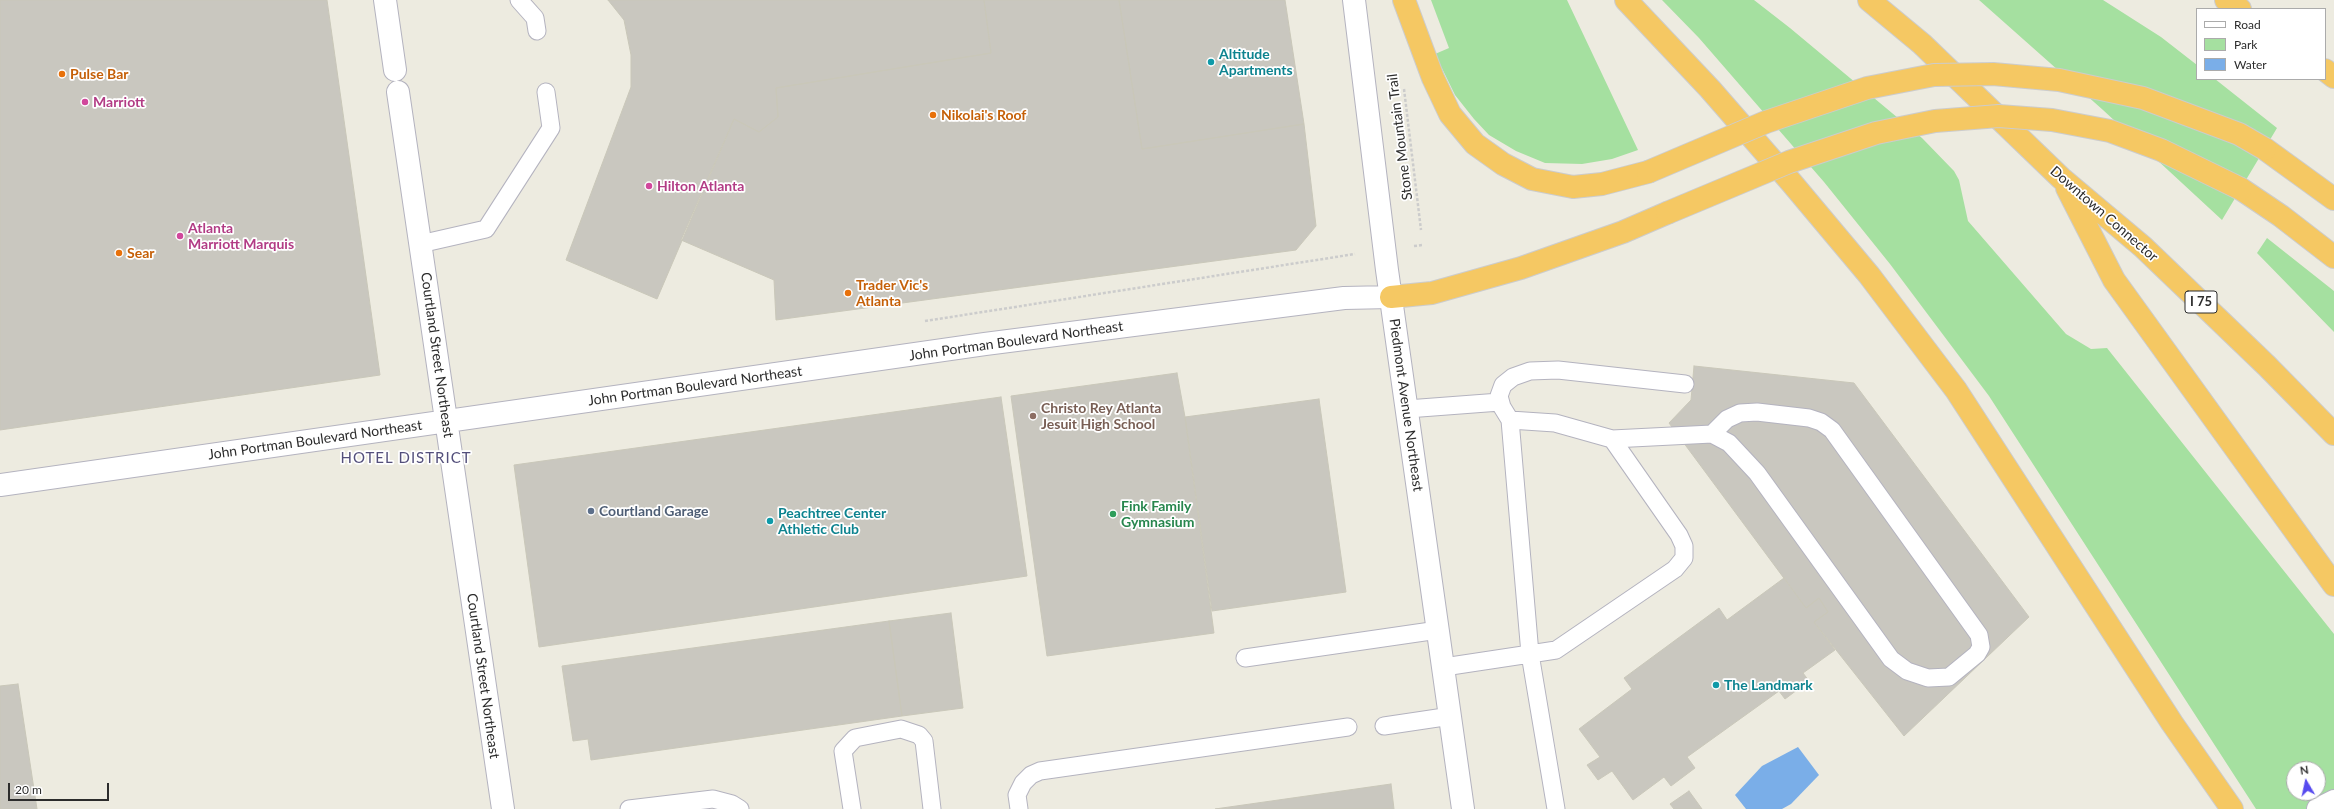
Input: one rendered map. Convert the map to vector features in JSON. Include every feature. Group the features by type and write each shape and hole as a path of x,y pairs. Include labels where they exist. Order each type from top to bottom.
{"highway":[{"path":"1404,0 1433,78 1450,114 1475,144 1503,164 1532,179 1573,187 1602,184 1648,172 1766,122 1867,88 1934,75 1993,74 2059,80 2143,98 2239,134 2265,149 2334,198"},
{"path":"1626,0 1710,89 1791,182 1869,275 1956,390 2172,724 2232,809"},
{"name":"Downtown Connector","path":"1869,0 1922,44 2061,178 2149,252 2268,366 2334,434"},
{"path":"2226,0 2238,8"},
{"path":"2326,71 2334,77"},
{"path":"1391,296 1432,294 1521,268 1623,232 1789,162 1876,132 1935,121 1999,116 2052,120 2110,131 2160,150 2241,189 2281,216 2334,258"},
{"path":"2061,178 2114,280 2334,586"}],"main road":[{"path":"385,0 395,70"},
{"name":"Piedmont Avenue Northeast","path":"1354,0 1391,296 1463,809"},
{"name":"Courtland Street Northeast","path":"398,92 503,809"},
{"name":"John Portman Boulevard Northeast","path":"0,485 1001,342 1344,298 1391,296"},
{"path":"2318,809 2334,802"}],"lane":[{"path":"519,0 535,18 537,31"},
{"path":"420,244 486,229 551,128 546,92"},
{"path":"1556,809 1530,654 1510,420 1500,402 1499,396 1503,385 1513,377 1530,371 1558,370 1685,384"},
{"path":"1407,409 1500,402"},
{"path":"1510,420 1554,423 1612,439 1712,434 1729,443 1757,473 1891,659 1907,672 1928,678 1949,677 1977,654 1981,647 1979,635 1832,430 1821,422 1809,418 1757,412 1740,413 1727,419 1712,434"},
{"path":"1444,667 1556,650 1675,569 1684,558 1684,546 1679,535 1612,439"},
{"path":"1245,658 1438,630"},
{"path":"1384,726 1451,716"},
{"path":"1019,809 1017,795 1023,783 1030,775 1040,771 1348,727"},
{"path":"852,809 843,751 855,738 901,729 919,735 924,741 932,809"},
{"path":"629,809 713,799 732,804 740,809"}],"path":[{"name":"Stone Mountain Trail","path":"1403,81 1421,230"}],"green space":[{"path":"1431,0 1567,0 1638,150 1612,159 1582,164 1545,163 1516,151 1489,135 1455,95 1435,54 1449,48"},
{"path":"1662,0 1754,0 1790,28 1922,138 1954,171 1959,180 1968,221 2066,334 2091,349 2107,348 2334,634 2334,809 2256,809 1989,396 1890,264 1824,182 1699,38"},
{"path":"1979,0 2103,0 2161,37 2196,64 2196,80 2216,80 2277,128 2222,220 2103,110"},
{"path":"2267,238 2334,291 2334,332 2257,253"}],"water":[{"path":"1798,747 1819,775 1791,804 1782,809 1746,809 1735,795 1762,766"}],"building":[{"name":"Atlanta Marriott Marquis","path":"0,0 327,0 380,375 0,430"},
{"name":"Hilton Atlanta","path":"608,0 984,0 991,53 776,88 778,117 759,132 734,119 657,299 566,260 631,87 631,55 624,20"},
{"path":"984,0 1119,0 1142,149 1304,124 1316,226 1296,250 776,320 774,280 681,240 734,119 759,132 778,117 776,88 991,53"},
{"name":"Altitude Apartments","path":"1119,0 1285,0 1304,124 1142,149"},
{"path":"1694,366 1854,383 2029,617 1904,736 1814,622 1828,612 1819,598 1806,608 1669,423 1691,400"},
{"name":"Fink Family Gymnasium","path":"1177,373 1185,417 1214,633 1047,656 1011,396"},
{"name":"Peachtree Center Athletic Club","path":"1001,397 1027,576 539,647 514,465"},
{"path":"1319,399 1346,592 1212,611 1185,417"},
{"name":"The Landmark","path":"1784,578 1806,608 1819,598 1828,612 1814,622 1835,650 1803,673 1809,681 1785,699 1779,691 1687,757 1695,768 1671,786 1664,777 1633,800 1612,771 1598,780 1587,765 1600,757 1579,729 1632,689 1624,678 1719,608 1727,620"},
{"path":"951,613 963,708 902,716 889,621"},
{"path":"889,621 902,716 591,760 588,739 573,741 562,666"},
{"path":"18,684 37,809 0,809 0,686"},
{"path":"1391,784 1394,809 1215,809"},
{"path":"1689,791 1702,809 1674,809 1670,804"}],"place":[{"name":"Altitude Apartments","path":"1211,62"},
{"name":"Pulse Bar","path":"62,74"},
{"name":"Marriott","path":"85,102"},
{"name":"Nikolai's Roof","path":"933,115"},
{"name":"Hilton Atlanta","path":"649,186"},
{"name":"Atlanta Marriott Marquis","path":"180,236"},
{"name":"Sear","path":"119,253"},
{"name":"Trader Vic's Atlanta","path":"848,293"},
{"name":"Christo Rey Atlanta Jesuit High School","path":"1033,416"},
{"name":"Courtland Garage","path":"591,511"},
{"name":"Fink Family Gymnasium","path":"1113,514"},
{"name":"Peachtree Center Athletic Club","path":"770,521"},
{"name":"The Landmark","path":"1716,685"}],"district":[{"name":"HOTEL DISTRICT","path":"406,458"}]}
